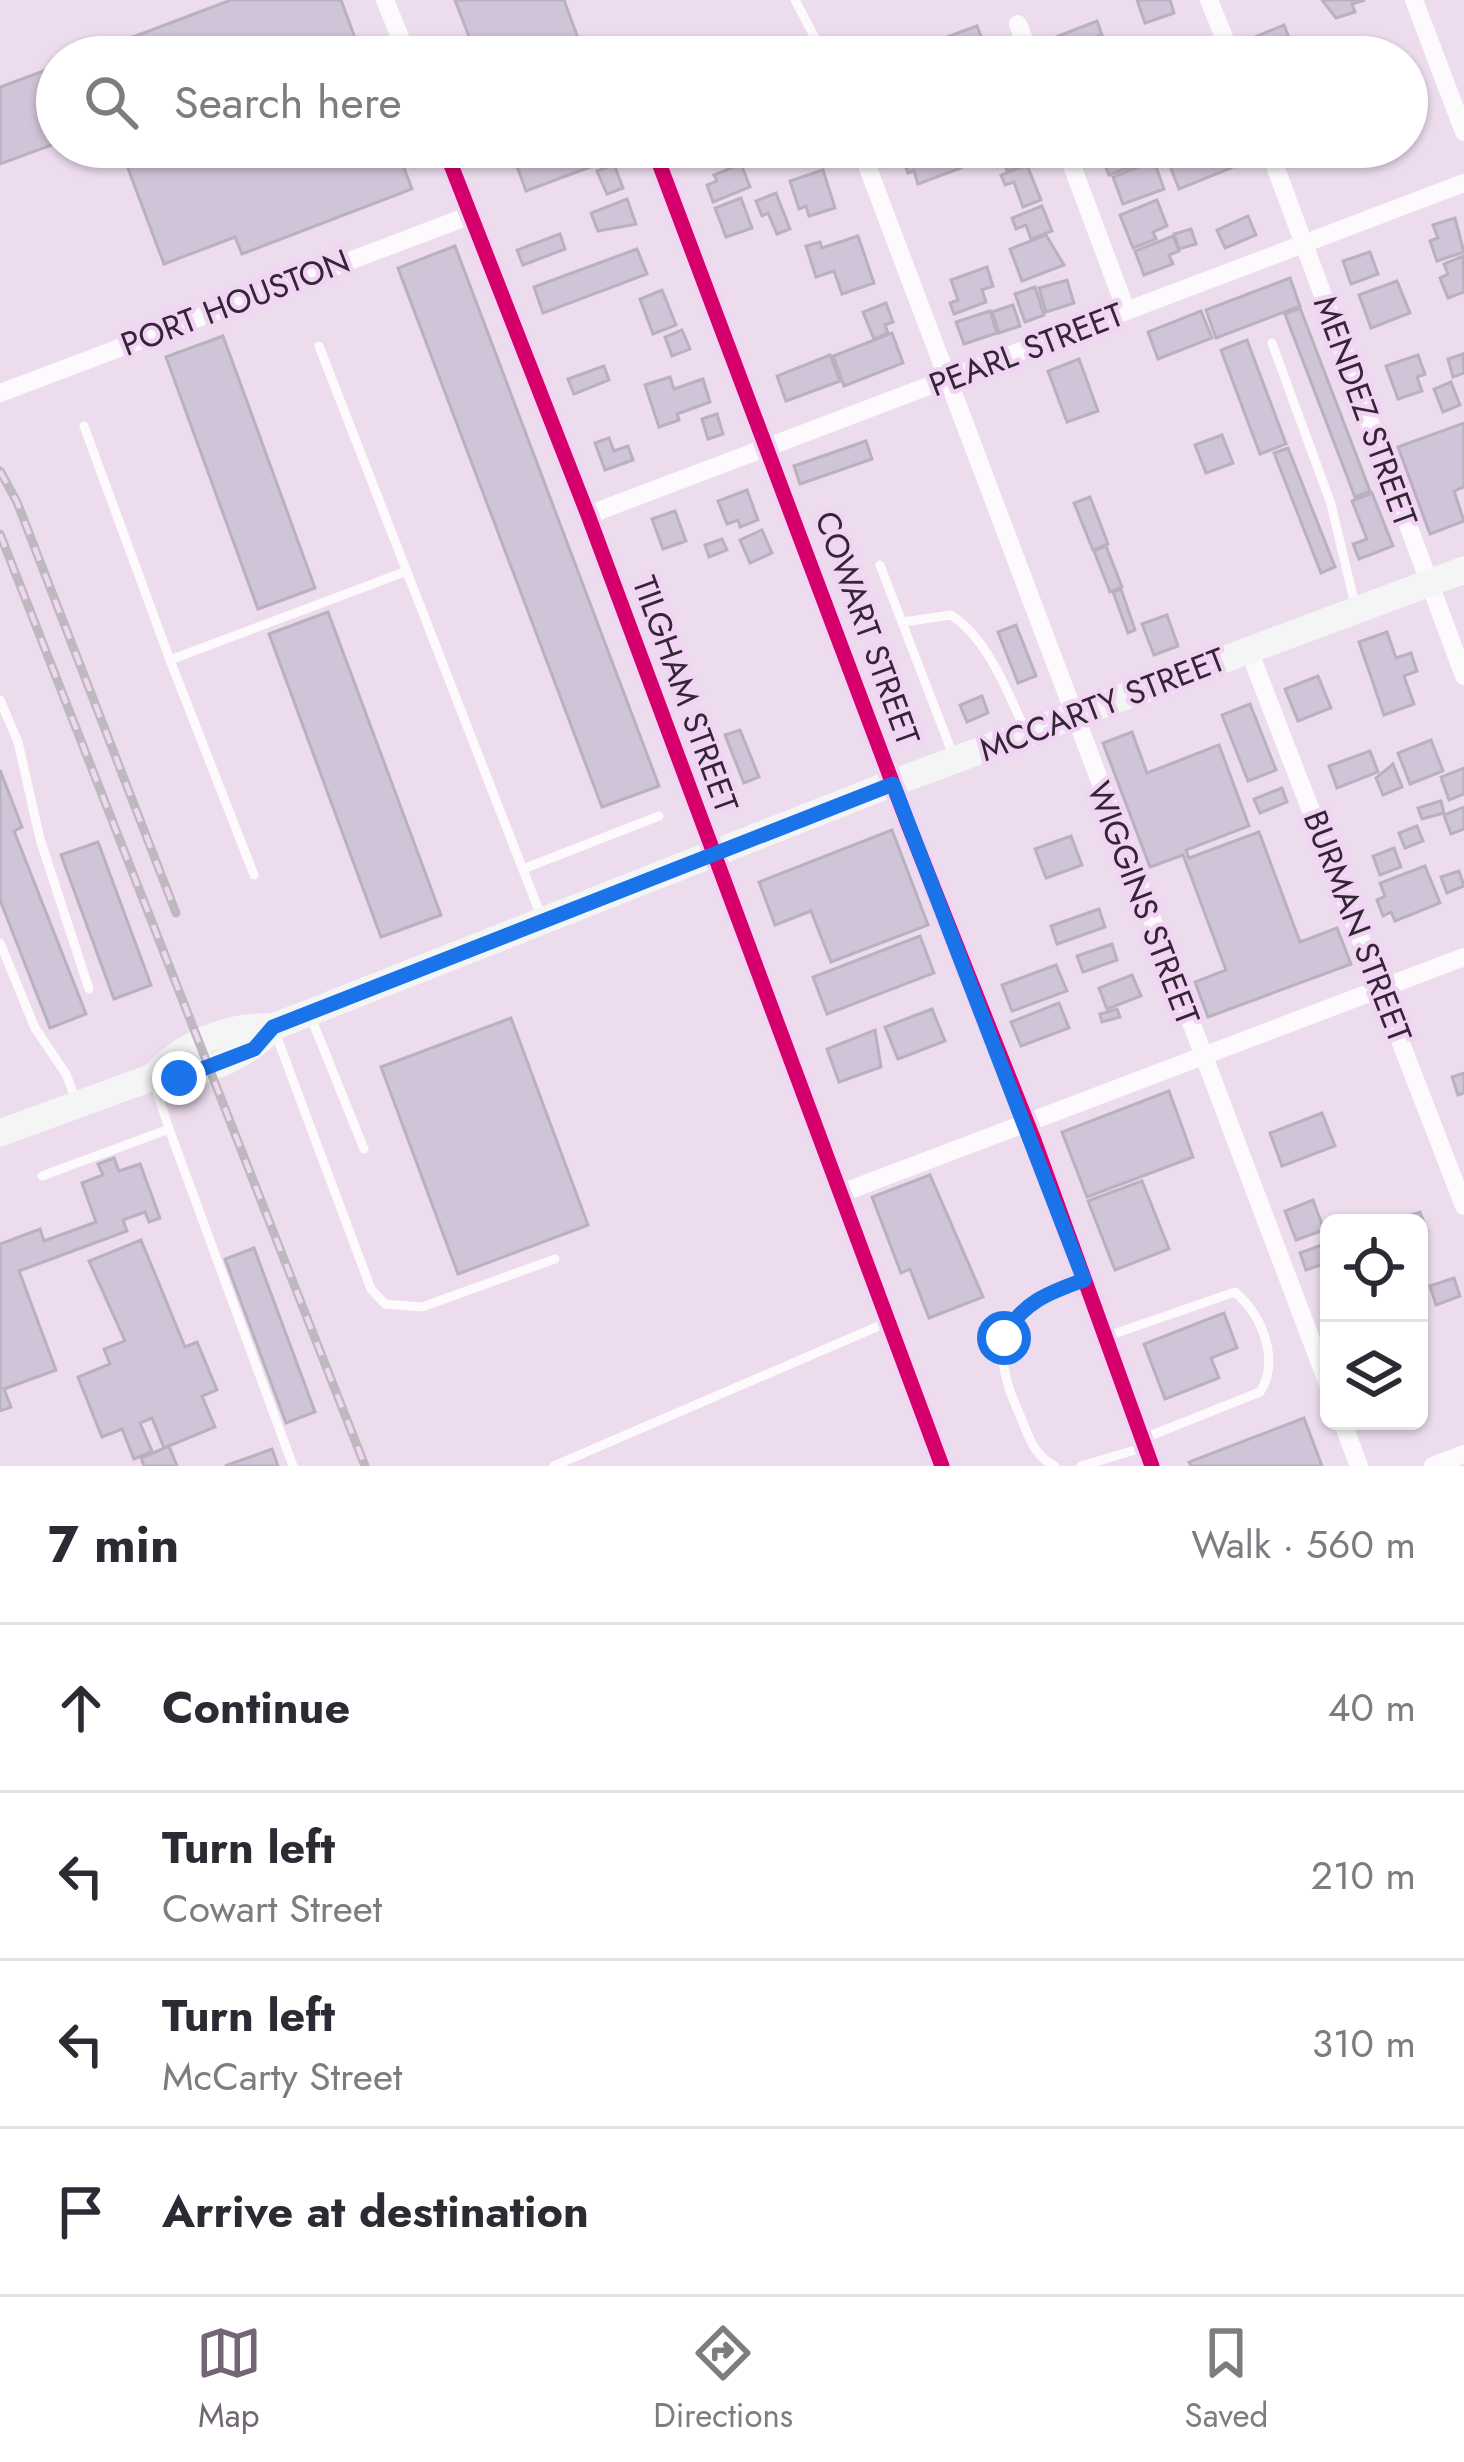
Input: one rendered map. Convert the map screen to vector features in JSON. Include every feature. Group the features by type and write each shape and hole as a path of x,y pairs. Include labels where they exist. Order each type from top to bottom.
{"main road":[{"name":"MCCARTY STREET","path":"0,1133 153,1077 171,1056 244,1025 273,1027 955,760 1464,570"}],"street":[{"path":"385,0 400,36"},
{"path":"1209,0 1224,36"},
{"path":"1414,0 1428,36"},
{"path":"1018,24 1023,36"},
{"path":"1428,37 1464,132"},
{"name":"TILGHAM STREET","path":"452,168 588,515 942,1466"},
{"name":"COWART STREET","path":"661,168 771,448 893,784 1027,1123 1146,1451"},
{"name":"WIGGINS STREET","path":"868,168 1320,1363"},
{"path":"1073,168 1126,310"},
{"name":"MENDEZ STREET","path":"1276,168 1464,676"},
{"name":"PEARL STREET","path":"588,515 1464,183"},
{"name":"PORT HOUSTON","path":"0,393 471,215"},
{"name":"BURMAN STREET","path":"1248,648 1464,1206"},
{"path":"839,1194 1464,957"},
{"path":"1345,1430 1359,1466"},
{"path":"1433,1466 1464,1454"}],"lane":[{"path":"795,0 813,36"},
{"path":"1272,343 1331,504 1356,610"},
{"path":"319,346 543,921"},
{"path":"84,426 254,874"},
{"path":"880,565 955,760"},
{"path":"170,661 407,571"},
{"path":"903,622 951,615 965,625 998,673 1028,734"},
{"path":"0,700 18,742 40,839 89,989"},
{"path":"524,869 659,816"},
{"path":"0,944 35,1028 66,1074 77,1103"},
{"path":"309,1012 364,1149"},
{"path":"273,1027 371,1289 385,1304 422,1307 555,1259"},
{"path":"153,1077 292,1466"},
{"path":"42,1176 169,1130"},
{"path":"1055,1466 1037,1454 1001,1373 999,1354 1021,1311 1084,1280"},
{"path":"1081,1466 1146,1451 1260,1392 1272,1366 1246,1301 1235,1292 1105,1337"},
{"path":"554,1466 888,1322"}],"building":[{"path":"231,0 341,0 354,36 136,36"},
{"path":"455,0 564,0 577,36 469,36"},
{"path":"1137,0 1170,0 1174,13 1145,23"},
{"path":"1322,0 1365,0 1352,4 1355,12 1336,18"},
{"path":"1097,21 1102,35 1099,36 1059,36"},
{"path":"1284,25 1288,36 1257,36"},
{"path":"977,26 981,36 950,36"},
{"path":"36,74 36,151 0,164 0,87"},
{"path":"128,168 404,168 412,189 242,254 235,237 164,264"},
{"path":"518,168 587,168 526,191"},
{"path":"616,168 623,188 607,194 597,171"},
{"path":"743,168 750,187 713,202 707,185 717,181 714,175"},
{"path":"906,168 961,168 918,184 914,171 908,173"},
{"path":"1028,168 1041,200 1023,207 1014,182 1005,185 1001,175"},
{"path":"1136,168 1156,168 1164,189 1123,204 1113,177"},
{"path":"1171,168 1231,168 1179,189"},
{"path":"823,170 835,208 809,216 806,206 799,209 790,181"},
{"path":"776,193 790,229 777,234 768,213 762,216 756,201"},
{"path":"741,198 752,228 726,237 715,208"},
{"path":"627,199 636,224 598,231 591,213"},
{"path":"1157,200 1167,226 1153,232 1156,239 1133,248 1120,215"},
{"path":"1042,206 1052,231 1031,239 1026,225 1016,229 1012,218"},
{"path":"1248,216 1256,235 1225,248 1217,230"},
{"path":"1455,218 1464,252 1437,261 1430,241 1438,238 1433,225"},
{"path":"1191,229 1196,244 1179,249 1174,234"},
{"path":"560,234 565,249 523,265 517,250"},
{"path":"1046,235 1064,265 1022,281 1010,249"},
{"path":"858,236 874,283 842,294 834,271 816,277 806,246 820,242 822,248"},
{"path":"1173,236 1179,251 1169,255 1173,264 1144,275 1135,251"},
{"path":"455,246 659,786 602,807 398,268"},
{"path":"637,249 647,274 543,313 534,287"},
{"path":"1370,252 1378,274 1351,284 1343,261"},
{"path":"1463,256 1464,292 1448,298 1440,278 1448,274 1444,264"},
{"path":"987,267 993,286 982,290 986,302 954,314 950,303 958,300 951,280"},
{"path":"1290,278 1300,306 1216,338 1206,310"},
{"path":"1067,280 1074,303 1046,312 1039,288"},
{"path":"1397,281 1410,313 1371,328 1359,295"},
{"path":"1035,287 1044,315 1025,322 1015,294"},
{"path":"662,290 676,325 653,334 640,299"},
{"path":"886,303 893,322 885,325 888,333 874,339 863,312"},
{"path":"1013,305 1020,326 999,333 992,312"},
{"path":"1300,308 1370,491 1355,497 1285,314"},
{"path":"990,311 997,333 964,344 956,322"},
{"path":"1201,311 1212,338 1158,359 1148,332"},
{"path":"682,330 690,349 672,356 665,337"},
{"path":"892,333 903,363 844,386 833,356"},
{"path":"223,336 315,588 258,609 166,357"},
{"path":"1247,340 1286,444 1260,454 1221,350"},
{"path":"1463,354 1464,373 1453,377 1448,359"},
{"path":"830,355 840,381 786,401 777,376"},
{"path":"1418,355 1425,374 1417,377 1422,391 1398,399 1386,366"},
{"path":"1079,359 1098,411 1067,422 1048,371"},
{"path":"604,366 609,380 574,394 568,379"},
{"path":"670,377 674,389 703,379 710,402 677,414 679,420 659,427 645,385"},
{"path":"1451,382 1460,405 1443,412 1434,389"},
{"path":"717,414 723,434 708,439 702,419"},
{"path":"1464,423 1464,487 1454,491 1464,521 1430,534 1398,447"},
{"path":"1222,435 1233,463 1206,473 1195,445"},
{"path":"609,438 614,451 628,446 633,460 605,470 595,443"},
{"path":"866,441 872,459 800,484 794,466"},
{"path":"1288,448 1335,567 1321,573 1274,453"},
{"path":"747,490 758,520 740,527 738,520 727,524 718,501"},
{"path":"1372,493 1393,546 1359,559 1353,544 1367,539 1352,501"},
{"path":"1090,497 1108,544 1093,550 1074,503"},
{"path":"675,511 686,541 663,549 652,519"},
{"path":"762,530 772,553 750,563 740,540"},
{"path":"722,539 727,550 709,557 705,545"},
{"path":"1106,546 1122,587 1110,592 1094,551"},
{"path":"1121,589 1135,630 1128,633 1113,592"},
{"path":"328,612 441,915 381,937 269,634"},
{"path":"1167,615 1178,646 1154,655 1142,624"},
{"path":"1016,625 1036,676 1018,683 998,632"},
{"path":"1387,632 1396,658 1411,653 1417,671 1404,676 1414,704 1384,715 1359,642"},
{"path":"888,652 899,681 881,688 870,659"},
{"path":"1318,676 1331,708 1298,721 1285,689"},
{"path":"982,696 988,713 967,722 960,705"},
{"path":"1250,704 1276,770 1248,781 1222,715"},
{"path":"740,730 759,777 744,783 725,735"},
{"path":"1132,732 1147,773 1219,745 1249,826 1186,850 1189,858 1259,832 1300,942 1337,928 1351,964 1208,1017 1195,982 1226,970 1183,855 1150,867 1103,743"},
{"path":"1431,740 1443,771 1410,784 1398,753"},
{"path":"1370,751 1378,772 1337,788 1329,766"},
{"path":"1393,764 1402,787 1383,795 1376,778"},
{"path":"1464,768 1464,794 1449,800 1441,777"},
{"path":"0,770 22,827 14,831 86,1014 50,1028 0,900"},
{"path":"1282,788 1287,802 1260,813 1254,799"},
{"path":"1441,801 1444,813 1422,819 1418,808"},
{"path":"1464,807 1464,829 1451,834 1444,815"},
{"path":"1417,826 1423,841 1405,848 1399,833"},
{"path":"892,830 928,925 831,962 811,911 775,925 759,882"},
{"path":"1071,836 1082,865 1046,878 1035,849"},
{"path":"98,842 151,985 114,999 61,855"},
{"path":"1394,848 1401,867 1380,875 1373,856"},
{"path":"1425,866 1440,903 1395,921 1391,912 1383,916 1377,900 1385,896 1380,883"},
{"path":"1459,871 1464,886 1447,893 1441,877"},
{"path":"1099,909 1105,927 1057,944 1051,926"},
{"path":"920,936 934,973 827,1014 813,977"},
{"path":"1112,944 1117,960 1083,972 1077,956"},
{"path":"1056,965 1067,991 1012,1011 1002,985"},
{"path":"1132,975 1141,996 1107,1009 1099,988"},
{"path":"1059,1003 1069,1028 1021,1046 1011,1022"},
{"path":"932,1009 945,1041 898,1059 885,1027"},
{"path":"1117,1009 1120,1017 1102,1022 1100,1014"},
{"path":"511,1018 588,1225 458,1274 381,1067"},
{"path":"875,1030 881,1067 839,1082 827,1049"},
{"path":"1464,1073 1464,1093 1458,1095 1452,1077"},
{"path":"1169,1091 1193,1157 1087,1197 1062,1132"},
{"path":"1322,1113 1335,1146 1282,1166 1270,1133"},
{"path":"114,1158 119,1171 140,1164 160,1218 149,1222 145,1212 123,1220 127,1231 19,1271 56,1370 4,1389 11,1407 0,1411 0,1244 40,1229 44,1241 96,1222 82,1183 103,1175 98,1164"},
{"path":"930,1175 983,1297 929,1318 910,1269 901,1273 872,1197"},
{"path":"1142,1181 1169,1249 1115,1270 1088,1201"},
{"path":"1313,1200 1320,1231 1296,1240 1285,1211"},
{"path":"141,1240 185,1347 197,1342 217,1390 202,1396 215,1427 164,1448 152,1418 140,1423 152,1451 134,1459 122,1429 102,1437 78,1377 110,1364 104,1349 125,1341 89,1261"},
{"path":"1320,1246 1320,1265 1306,1270 1300,1253"},
{"path":"254,1248 315,1412 286,1423 225,1259"},
{"path":"1454,1278 1460,1296 1436,1305 1430,1286"},
{"path":"1224,1313 1237,1348 1211,1358 1219,1378 1165,1399 1144,1344"},
{"path":"1304,1418 1322,1466 1191,1466 1189,1462"},
{"path":"169,1446 177,1466 144,1466 141,1458"},
{"path":"272,1449 278,1466 225,1466"}],"railway":[{"path":"0,471 17,502 176,913"},
{"path":"0,534 365,1466"}],"cycle path":[{"path":"452,168 588,515 942,1466"},
{"path":"661,168 908,824 1034,1140 1152,1466"}],"route":[{"path":"179,1078 254,1049 273,1027 893,784 1084,1280 1035,1300 1011,1322 1004,1338"}]}
